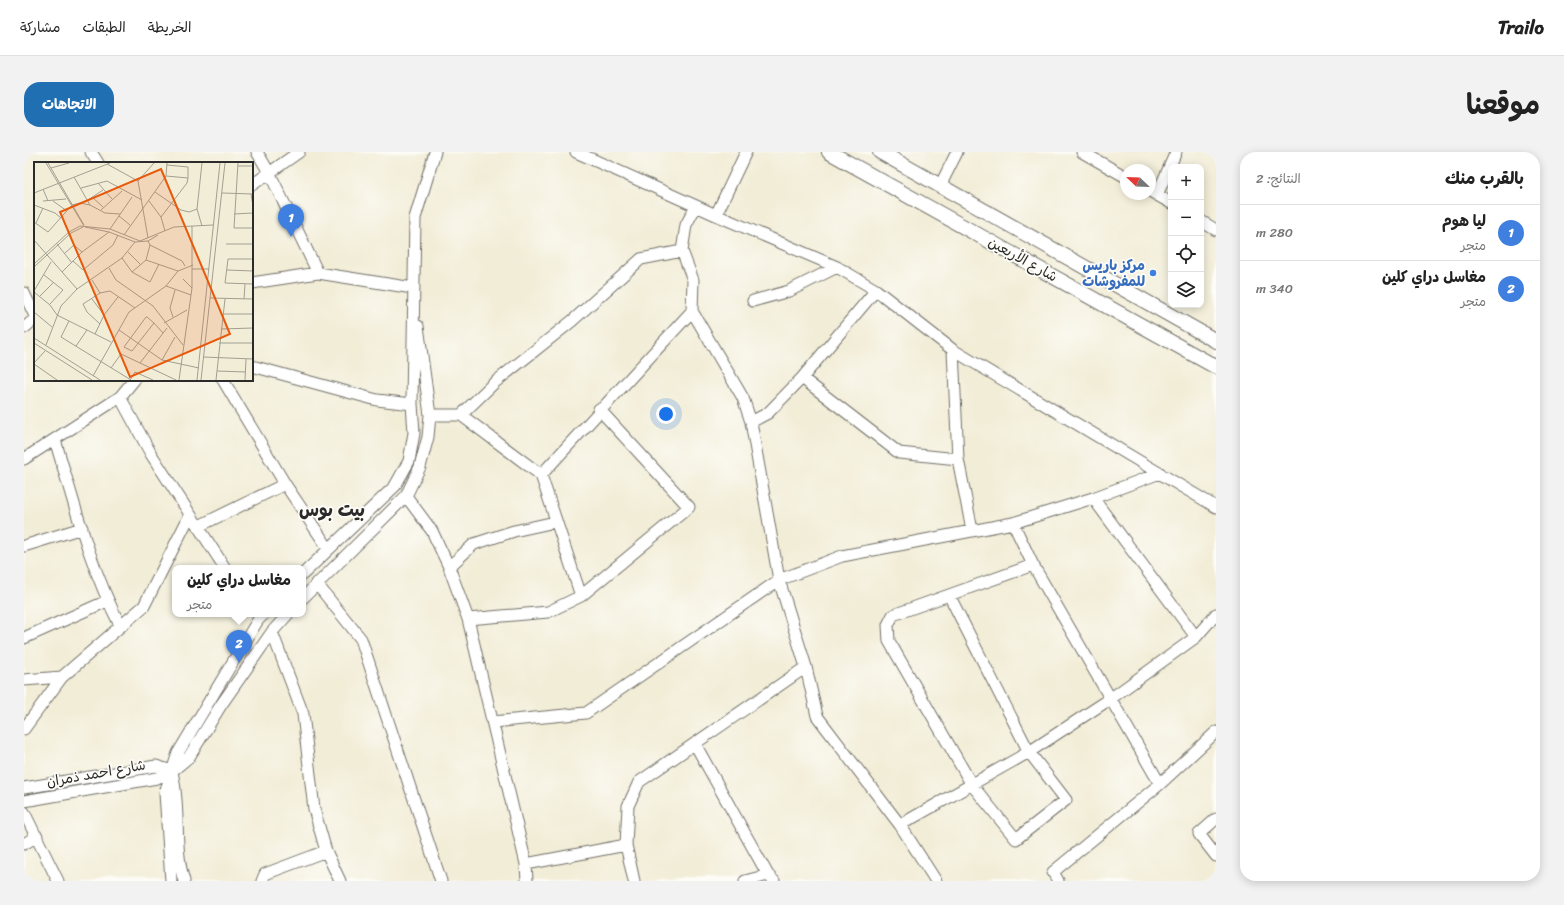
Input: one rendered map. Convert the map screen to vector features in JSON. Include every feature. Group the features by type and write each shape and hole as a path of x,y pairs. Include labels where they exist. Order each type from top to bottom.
{"main road":[{"name":"شارع الأربعين","path":"829,152 1216,367"},
{"name":"شارع الأربعين","path":"880,152 1216,341"}],"street":[{"path":"92,152 97,162"},
{"path":"257,152 270,174 318,273"},
{"path":"253,184 270,174 299,152"},
{"path":"306,571 328,548 395,486 409,461 414,433 412,404 415,218 435,152"},
{"path":"576,152 716,215 837,267 876,290 953,350 1216,507"},
{"path":"716,215 746,152"},
{"path":"940,186 957,152"},
{"path":"1082,152 1120,174"},
{"path":"1156,189 1176,152"},
{"path":"1156,194 1168,201"},
{"path":"696,206 686,225 682,251 693,280 692,311 743,398 752,422 780,580 806,667 817,716 900,825 936,881"},
{"path":"1204,223 1216,230"},
{"path":"461,415 494,383 572,321 641,259 682,251"},
{"path":"753,301 789,291 837,267"},
{"path":"253,283 318,273 413,288"},
{"path":"306,595 406,496 420,468 428,437 430,415 413,288"},
{"path":"752,422 768,413 802,378 876,290"},
{"path":"24,293 34,314"},
{"path":"541,475 599,409 692,311"},
{"path":"24,328 34,320"},
{"path":"953,350 958,459 972,530"},
{"path":"253,366 377,400 412,404"},
{"path":"802,378 899,453 958,459"},
{"path":"24,459 120,397 133,381"},
{"path":"224,381 285,484 328,548"},
{"path":"120,397 150,454 190,515 199,526 223,565"},
{"path":"468,619 548,612 581,596 689,507 599,409"},
{"path":"430,415 461,415 541,475 555,522 581,596"},
{"path":"55,440 82,528 107,601 120,625"},
{"path":"493,722 586,713 780,580 842,556 1013,523 1093,498 1160,473"},
{"path":"199,526 285,484"},
{"path":"406,496 432,531 449,567 468,619 526,864 527,881"},
{"path":"1093,498 1196,637"},
{"path":"24,728 62,677 120,625 144,606 190,515"},
{"path":"449,567 474,544 514,531 555,522"},
{"path":"1013,523 1033,566 1160,784"},
{"path":"24,546 82,528"},
{"path":"949,595 1029,752 1066,800 1016,839 972,785 889,641 888,625 893,615 949,595 1033,566"},
{"path":"316,583 361,639 441,881"},
{"path":"24,638 107,601"},
{"path":"900,825 1029,752 1110,699 1196,637 1216,614"},
{"path":"171,881 165,792 178,753 258,617"},
{"path":"172,771 189,757 221,705 272,632 285,617"},
{"path":"272,632 303,714 314,809 326,851 340,881"},
{"path":"634,881 626,845 628,806 640,782 806,667"},
{"path":"24,680 62,677"},
{"path":"1058,881 1053,872 1160,784 1216,732"},
{"path":"695,744 771,878 745,881"},
{"name":"شارع احمد ذمران","path":"24,788 156,766 172,771"},
{"path":"172,771 177,790 179,865 184,881"},
{"name":"شارع احمد ذمران","path":"24,801 157,778 172,771"},
{"path":"24,812 58,881"},
{"path":"1216,819 1199,834 1216,856"},
{"path":"24,844 37,836"},
{"path":"526,864 626,845"},
{"path":"262,881 265,874 326,851"}],"place":[{"name":"ليا هوم","path":"291,237"},
{"name":"مركز باريس للمفروشات","path":"1153,273"},
{"name":"مغاسل دراي كلين","path":"239,663"}],"district":[{"name":"بيت بوس","path":"332,510"}]}
